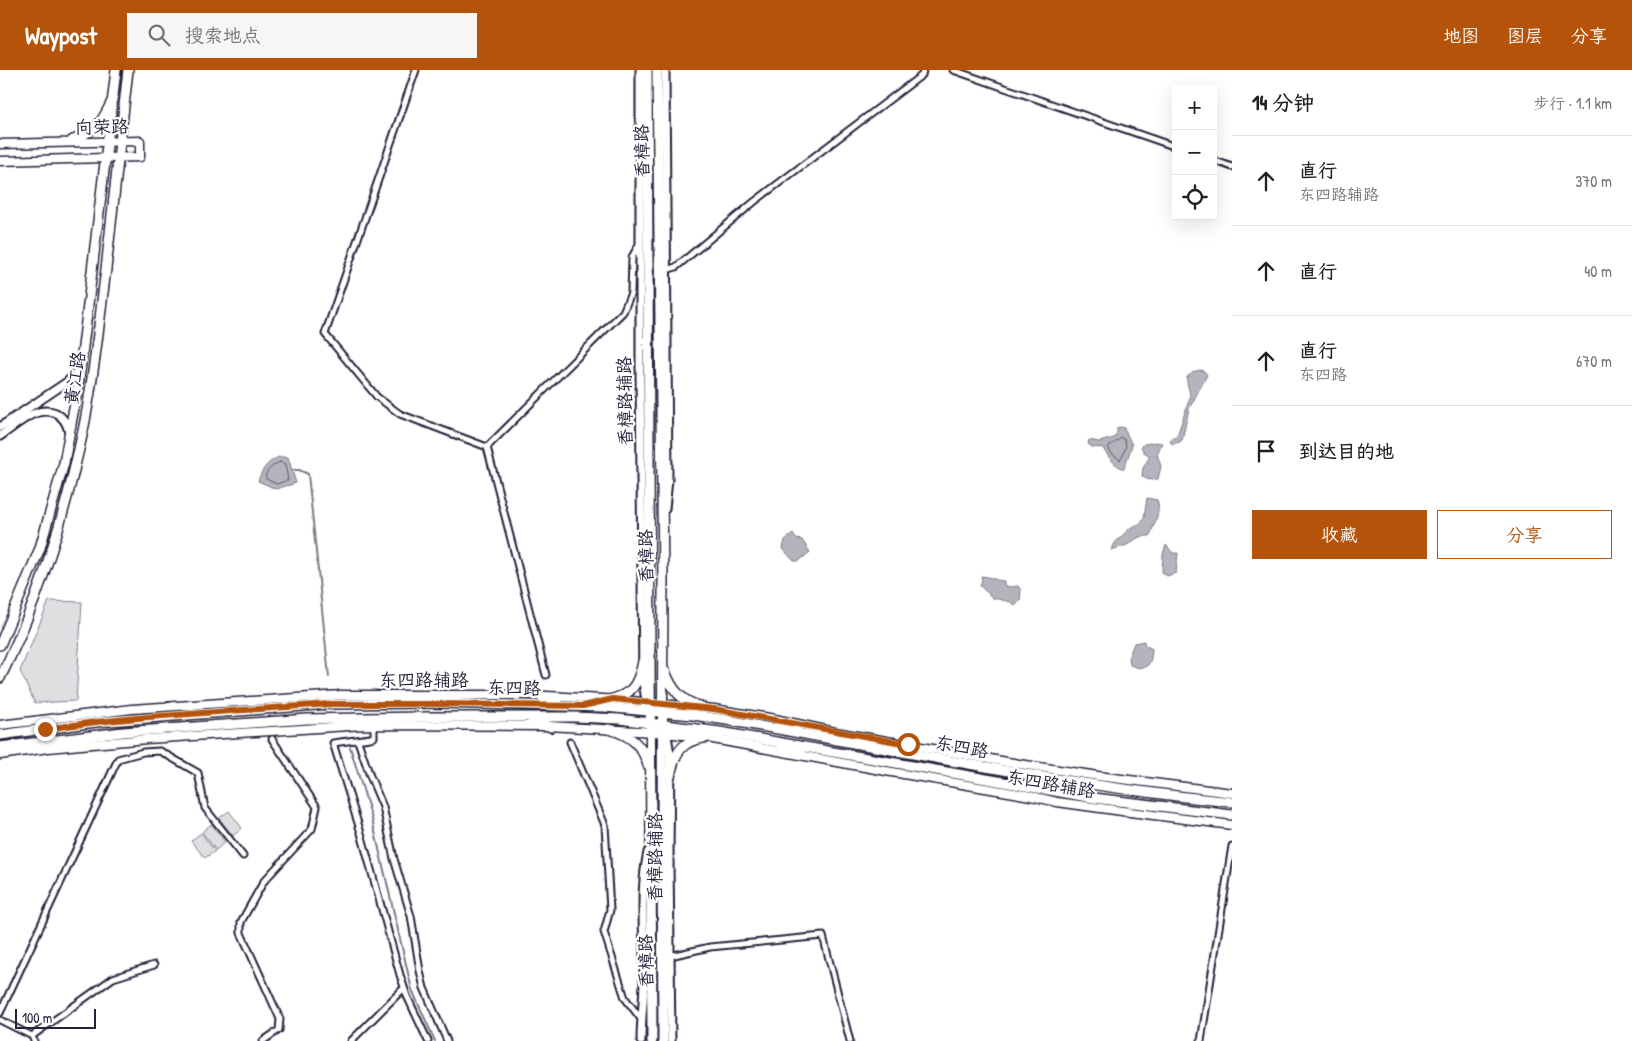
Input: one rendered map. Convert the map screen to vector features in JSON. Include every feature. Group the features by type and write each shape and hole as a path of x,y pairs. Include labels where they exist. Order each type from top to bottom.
{"main road":[{"name":"黄江路","path":"0,645 40,548 56,496 70,435 82,356 116,70"},
{"name":"黄江路","path":"0,678 40,584 61,520 75,466 93,373 128,70"},
{"name":"香樟路","path":"647,70 652,1041"},
{"name":"香樟路","path":"657,70 664,729 663,1041"},
{"path":"64,142 82,136 95,128 104,118 112,101 117,106 125,102"},
{"name":"向荣路","path":"0,144 140,141 140,157 0,160"},
{"path":"641,208 648,176"},
{"path":"583,706 624,696 634,687 640,676 643,661"},
{"path":"663,661 670,683 677,693 686,702 702,707"},
{"name":"东四路辅路","path":"0,725 139,708 311,696 403,694 540,696 613,699 649,706"},
{"path":"540,696 568,706"},
{"name":"东四路","path":"0,735 96,722 330,704 649,706 1003,771 1137,791 1232,802"},
{"name":"东四路辅路","path":"663,709 702,707 835,732 1098,776 1232,793"},
{"name":"东四路","path":"0,747 123,732 307,719 575,717 664,729 740,736 1094,798 1229,815"},
{"path":"525,718 551,727"},
{"path":"776,720 807,735"},
{"path":"0,755 48,748 148,739 331,727 551,727 608,729 650,726"},
{"path":"608,729 625,734 640,748 646,759 650,778"},
{"name":"东四路辅路","path":"664,729 703,738 1081,806 1232,824"},
{"path":"670,777 674,760 682,747 691,740 740,736"},
{"path":"770,741 802,755"}],"street":[{"path":"416,70 325,334 377,398 400,414 488,447"},
{"name":"香樟路辅路","path":"640,70 643,682 649,706"},
{"path":"662,526 668,480 665,70"},
{"path":"666,270 676,267 754,202 922,75 923,70"},
{"path":"953,70 1172,146"},
{"path":"1217,161 1232,167"},
{"path":"488,447 624,312 631,293 632,257 640,241"},
{"path":"0,427 73,377 78,370 82,356"},
{"path":"0,436 37,412 47,410 62,417 68,426 70,435"},
{"path":"488,447 546,675"},
{"path":"374,726 374,737 334,743 404,988 428,1041"},
{"name":"香樟路辅路","path":"664,729 670,754 671,1041"},
{"path":"263,1041 279,1030 280,1019 241,933 241,922 264,881 312,828 317,807 272,738"},
{"path":"358,740 383,807 394,859 411,916 424,988 447,1041"},
{"path":"570,742 605,825 610,910 604,932 625,998 641,1019"},
{"path":"0,1013 118,759 143,752 160,751 198,773 205,808 244,856"},
{"name":"香樟路","path":"640,1041 644,982 644,873 650,844"},
{"path":"1201,1041 1232,846"},
{"path":"670,956 710,947 823,936 850,1041"},
{"path":"0,1020 33,1039 113,978 154,965"},
{"path":"351,1041 404,988"}],"shaded area":[{"path":"49,601 82,602 76,701 35,703 20,671"},
{"path":"229,811 242,828 233,836 219,818"},
{"path":"211,824 225,842 216,850 202,832"},
{"path":"201,833 215,851 205,858 191,841"}],"water":[{"path":"1204,371 1207,375 1189,409 1182,440 1172,444 1170,441 1178,433 1190,397 1187,377 1193,372"},
{"path":"1117,428 1124,428 1132,445 1124,469 1112,461 1103,448 1092,447 1088,444 1089,440 1099,442 1114,438"},
{"path":"1162,443 1157,454 1161,466 1158,479 1152,480 1142,476 1143,468 1150,456 1141,447 1144,444"},
{"path":"279,457 288,457 296,483 276,489 258,481 266,466"},
{"path":"1147,498 1157,500 1158,504 1158,513 1150,536 1139,537 1127,545 1111,550 1115,543 1130,528 1141,523 1144,517"},
{"path":"793,534 796,539 802,540 810,552 799,561 794,561 783,549 785,540"},
{"path":"1166,545 1173,553 1178,553 1176,573 1167,576 1162,572 1163,554"},
{"path":"981,576 1004,581 1004,585 1009,587 1018,586 1021,590 1020,601 1015,606 1011,602 993,598 980,586"},
{"path":"1144,641 1144,644 1152,649 1149,663 1141,668 1130,665 1129,656 1134,643"}],"waterway":[{"path":"292,470 299,470 308,474 329,677"},
{"path":"350,747 372,819 412,990 435,1041"}],"route":[{"path":"45,729 148,717 330,704 583,706 613,699 714,709 908,744"}]}
